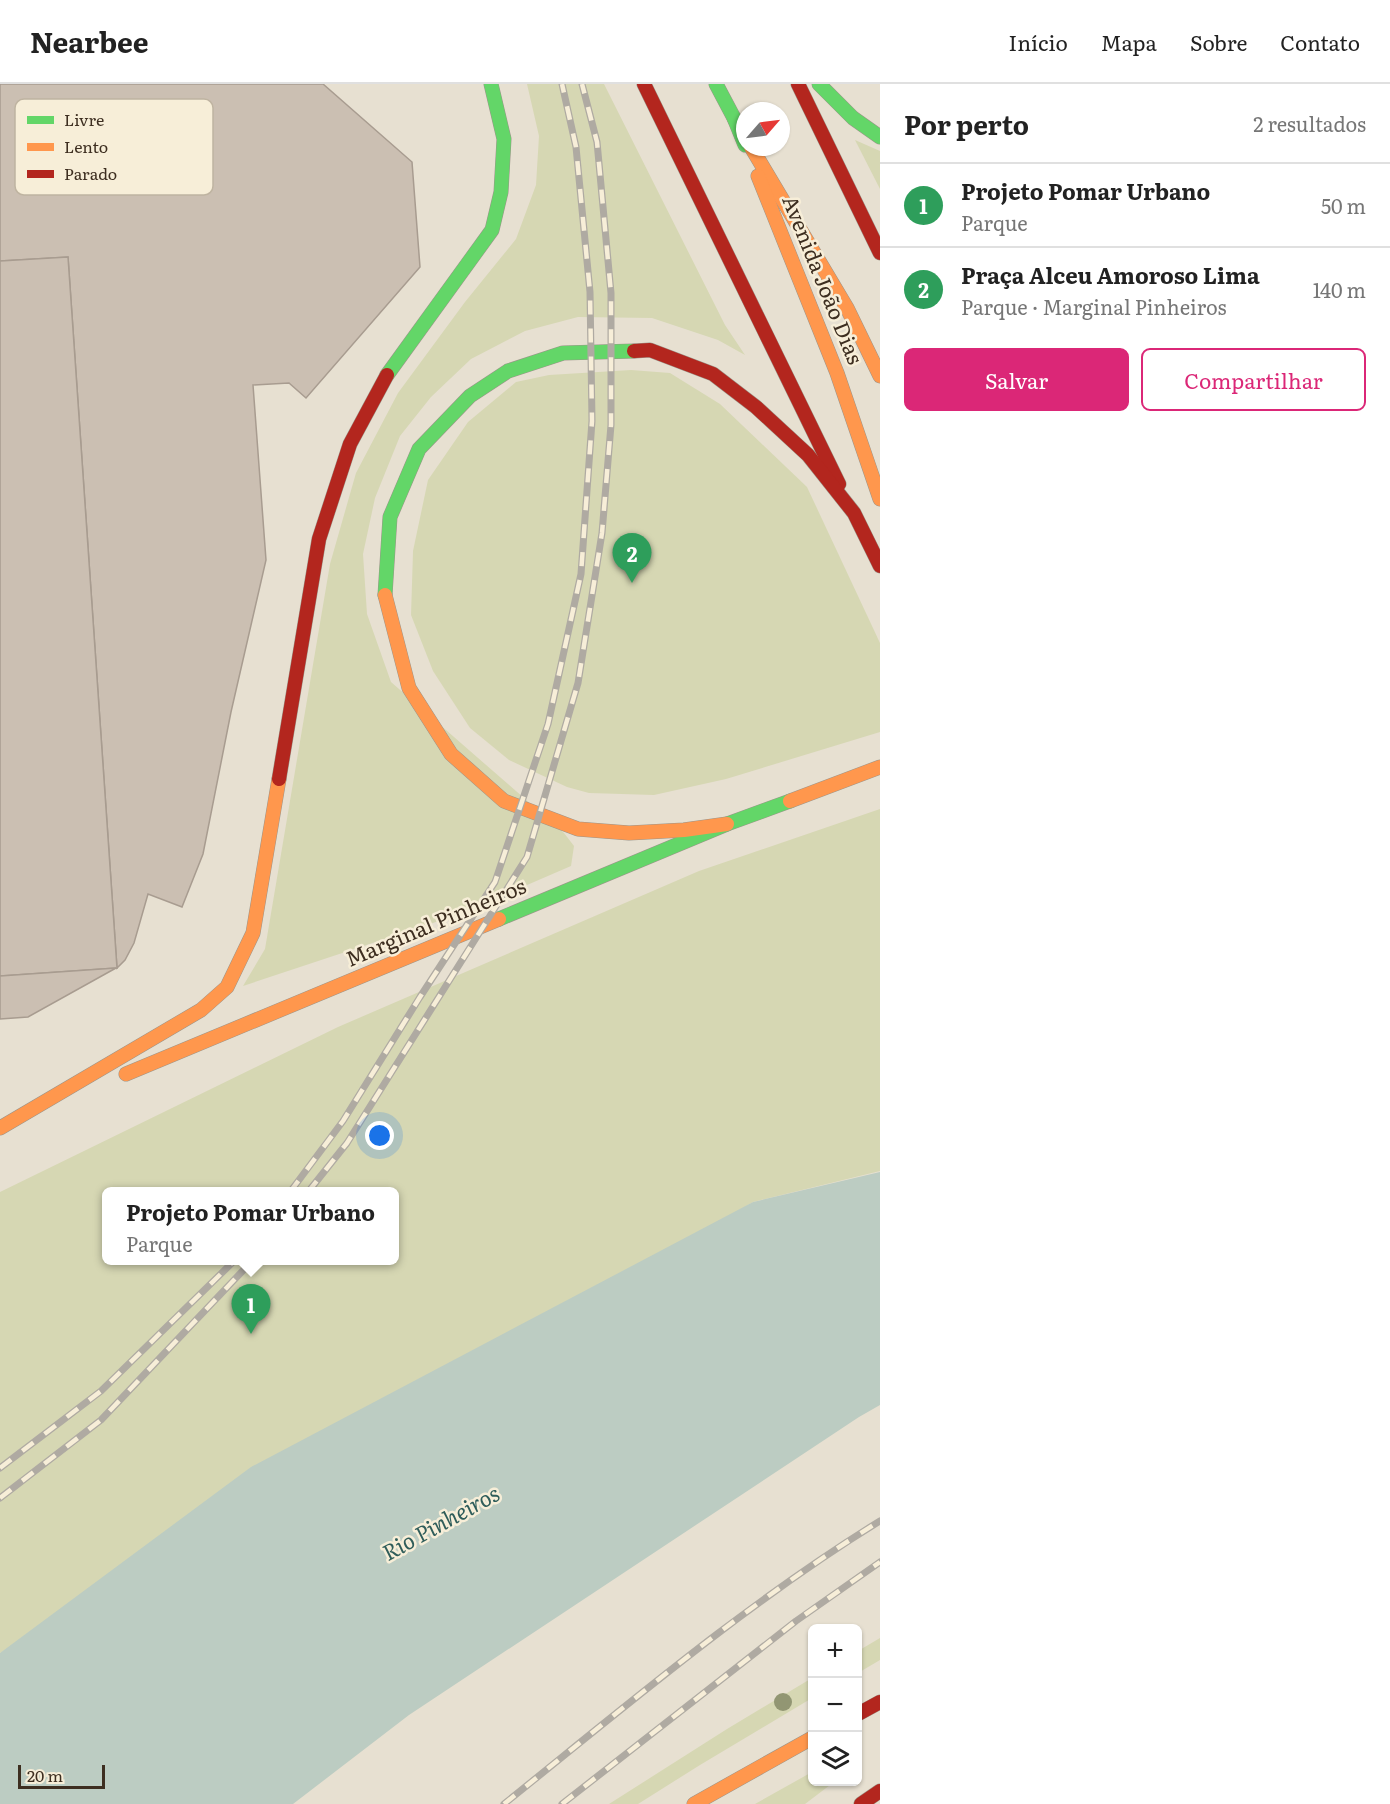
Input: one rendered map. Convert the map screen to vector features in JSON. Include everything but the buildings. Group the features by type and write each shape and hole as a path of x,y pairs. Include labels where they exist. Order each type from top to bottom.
{"main road":[{"path":"5,1125 201,1010 227,987 253,933 318,539 350,444 390,370 492,230 501,192 504,139 491,84"},
{"path":"644,84 880,566"},
{"name":"Avenida João Dias","path":"716,84 736,123"},
{"path":"798,84 880,253"},
{"path":"819,84 853,118 880,137"},
{"path":"485,111 504,139"},
{"name":"Avenida João Dias","path":"749,156 837,373 880,499"},
{"path":"756,156 847,308 880,376"},
{"path":"727,824 684,830 629,833 578,829 504,801 451,754 409,688 385,598 390,517 419,449 470,396 508,371 563,353 650,350 713,374 756,407 808,455 854,513"},
{"name":"Marginal Pinheiros","path":"5,1125 727,824 880,766"},
{"path":"862,1712 880,1702"},
{"path":"694,1804 808,1741"},
{"path":"861,1804 880,1791"}],"green space":[{"path":"527,84 604,84 725,325 745,355 718,340 652,318 578,317 525,331 471,359 431,397 400,436 375,498 363,554 367,614 391,682 564,833 574,846 571,866 460,914 243,986 265,949 330,564 356,473 398,393 465,302 516,239 536,185 539,136"},
{"path":"855,140 880,151 880,189"},
{"path":"631,370 670,373 720,404 807,487 880,643 880,732 726,779 654,795 589,793 567,787 509,760 470,728 433,671 411,615 413,551 428,480 468,422 516,382 549,375"},
{"path":"880,809 880,1171 753,1202 0,1653 0,1192 338,1027 699,871"},
{"path":"880,1638 880,1660 862,1671 862,1649"},
{"path":"808,1680 808,1700 638,1804 609,1804"},
{"path":"808,1774 808,1786 829,1786 805,1804 755,1804"}],"water":[{"name":"Rio Pinheiros","path":"880,1172 880,1405 409,1715 293,1804 0,1804 0,1653 251,1467 753,1202"}],"railway":[{"path":"294,1187 343,1121 495,882 548,724 581,574 592,421 590,292 576,147 562,84"},
{"path":"312,1187 347,1143 527,857 578,683 602,533 611,425 611,293 597,142 582,84"},
{"path":"0,1468 101,1391 230,1265"},
{"path":"0,1498 101,1420 248,1265"},
{"path":"504,1804 735,1621 782,1586 880,1521"},
{"path":"562,1804 796,1621 880,1562"}],"traffic: fast":[{"path":"387,375 492,230 501,192 504,139 491,84"},
{"path":"716,84 736,123"},
{"path":"819,84 853,118 880,137"},
{"path":"385,595 390,517 419,449 470,396 508,371 563,353 634,351"},
{"path":"499,919 727,824 790,801"}],"traffic: slow":[{"path":"756,156 847,308 880,376"},
{"path":"758,176 837,373 880,499"},
{"path":"385,595 409,688 451,754 504,801 578,829 629,833 684,830 727,824"},
{"path":"790,801 880,767"},
{"path":"0,1128 201,1010 227,987 253,933 279,779"},
{"path":"126,1074 499,919"},
{"path":"694,1804 808,1740"}],"traffic: jam":[{"path":"644,84 839,484"},
{"path":"798,84 880,253"},
{"path":"634,351 650,350 713,374 756,407 808,455 854,513 880,566"},
{"path":"279,779 319,539 350,444 387,375"},
{"path":"862,1712 880,1702"},
{"path":"861,1804 880,1791"}],"place":[{"name":"Praça Alceu Amoroso Lima","path":"632,583"},
{"name":"Projeto Pomar Urbano","path":"251,1334"}]}
